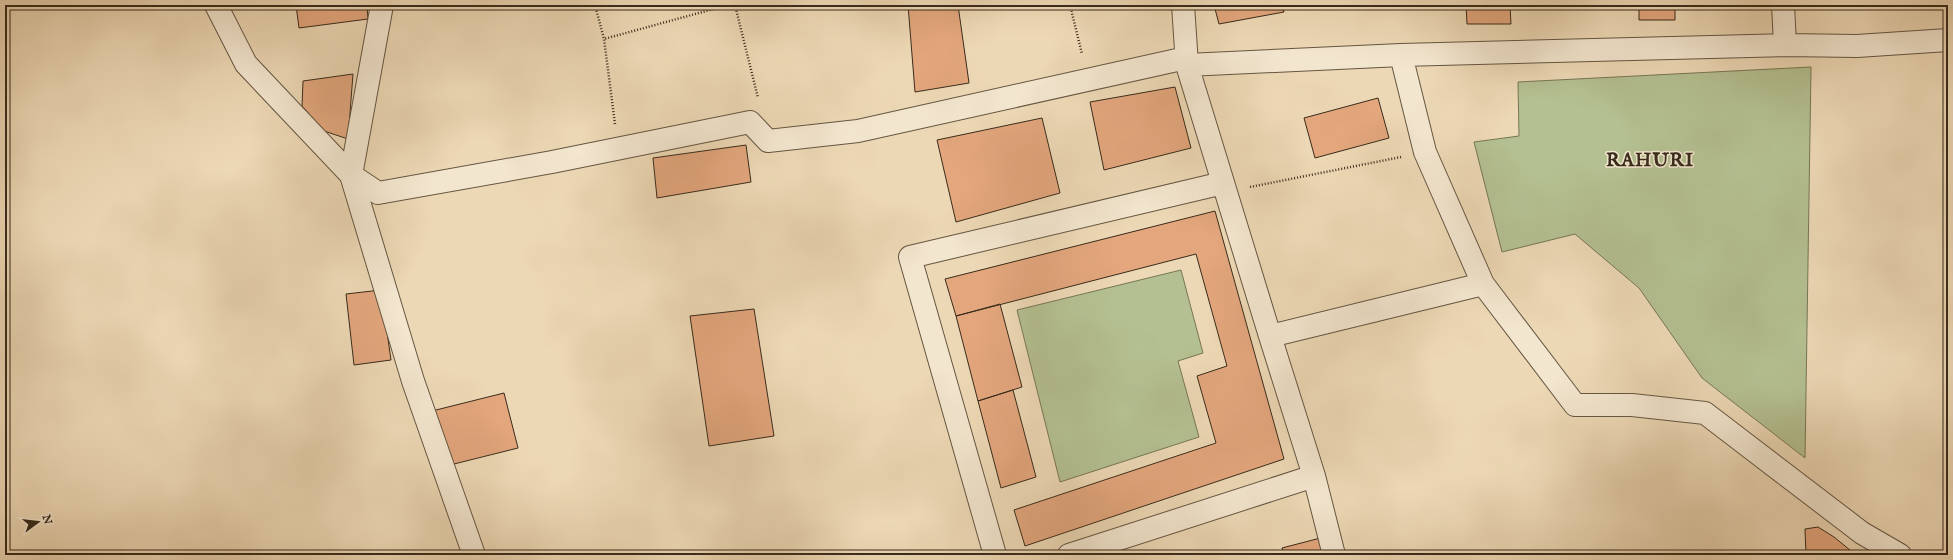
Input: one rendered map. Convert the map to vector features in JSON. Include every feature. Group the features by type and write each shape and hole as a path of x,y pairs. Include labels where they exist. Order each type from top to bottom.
{"street":[{"path":"216,5 246,64 351,175 378,193 618,149 750,122 768,141 858,131 1088,80 1186,62 1785,45 1857,46 1948,40"},
{"path":"382,5 351,175 413,381 474,555"},
{"path":"1183,5 1186,62 1314,476 1334,555"},
{"path":"1783,5 1785,45"},
{"path":"1401,55 1424,152 1483,284 1575,405 1632,405 1705,413 1862,533 1900,555"},
{"path":"995,555 910,257 1224,187"},
{"path":"1270,336 1483,284"},
{"path":"1069,555 1314,476"}],"path":[{"path":"595,5 604,40 618,149"},
{"path":"604,40 728,5"},
{"path":"735,5 759,103"},
{"path":"1070,5 1088,80"},
{"path":"1224,187 1424,152"}],"green space":[{"path":"1811,67 1805,458 1702,378 1639,288 1575,234 1502,252 1474,142 1519,136 1518,82"},
{"path":"1181,270 1203,353 1178,361 1199,437 1060,482 1017,310"}],"building":[{"path":"296,5 367,5 368,19 299,28"},
{"path":"908,5 958,5 969,83 915,92"},
{"path":"1214,5 1282,5 1284,12 1219,24"},
{"path":"1466,5 1510,5 1511,24 1467,24"},
{"path":"1639,5 1675,5 1675,20 1639,20"},
{"path":"353,74 348,139 324,131 302,106 303,81"},
{"path":"1175,87 1191,148 1104,170 1090,102"},
{"path":"1378,98 1389,138 1315,158 1304,118"},
{"path":"1042,118 1060,193 956,222 937,140"},
{"path":"746,145 751,182 657,198 653,158"},
{"path":"1215,211 1284,459 1025,546 1014,510 1216,443 1197,376 1227,366 1196,254 956,316 945,279"},
{"path":"381,290 391,360 354,365 346,294"},
{"path":"1000,304 1022,387 978,401 956,316"},
{"path":"754,309 774,436 709,446 690,316"},
{"path":"1013,390 1036,477 1001,488 978,401"},
{"path":"504,393 518,448 450,465 432,411"},
{"path":"1818,527 1834,537 1856,555 1806,555 1805,529"},
{"path":"1328,536 1332,555 1284,555 1282,548"}],"district":[{"name":"RAHURI","path":"1650,161"}]}
